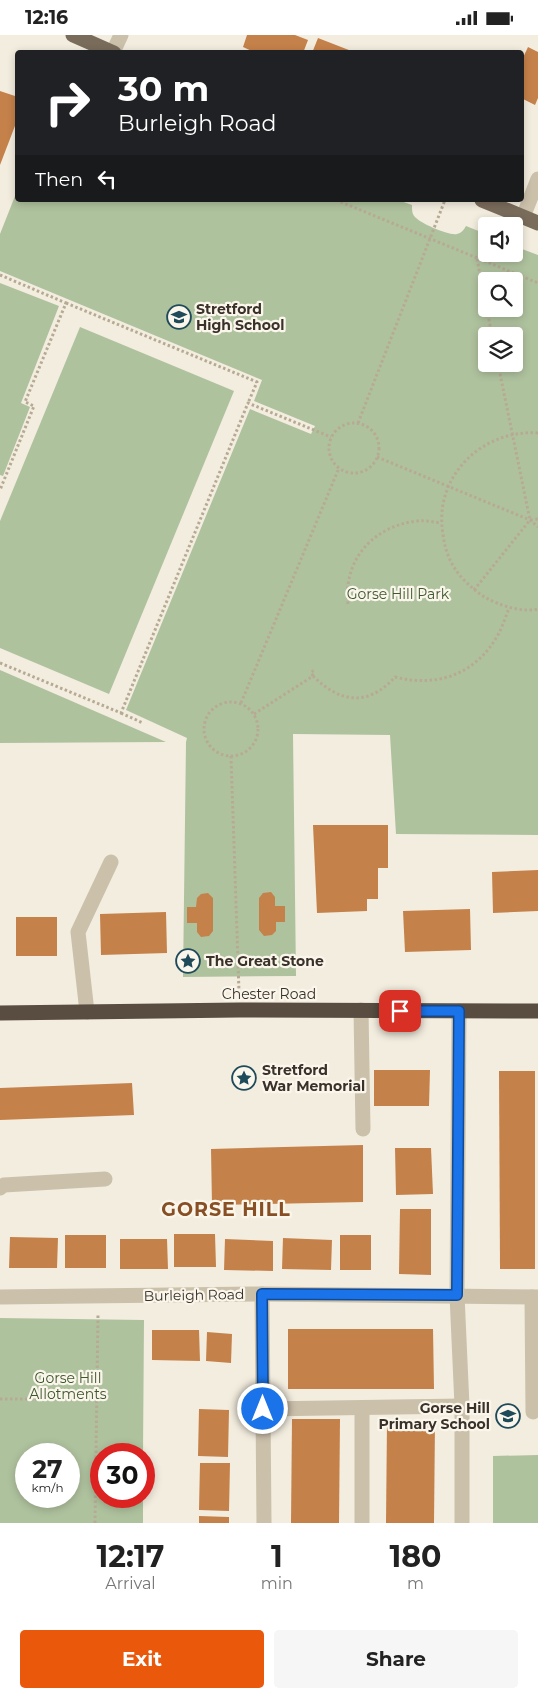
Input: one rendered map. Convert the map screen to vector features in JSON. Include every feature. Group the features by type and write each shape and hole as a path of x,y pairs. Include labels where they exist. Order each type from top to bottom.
{"highway":[{"name":"Chester Road","path":"0,1013 239,1010 538,1011"}],"main road":[{"path":"72,35 108,50"},
{"path":"487,202 538,223"}],"street":[{"path":"114,50 121,35"},
{"path":"523,217 538,179"},
{"path":"88,1012 78,932 111,863"},
{"path":"361,1011 363,1129"},
{"path":"459,1011 457,1295 462,1407 462,1523"},
{"path":"0,1188 4,1185 105,1179"},
{"path":"262,1294 264,1523"},
{"name":"Burleigh Road","path":"0,1297 262,1294 535,1297"},
{"path":"533,1412 535,1297"},
{"path":"263,1409 462,1407"},
{"path":"362,1408 362,1523"}],"path":[{"path":"341,202 538,283"},
{"path":"358,423 445,202"},
{"path":"477,258 480,272"},
{"path":"0,275 257,382 120,713"},
{"path":"0,490 34,406 26,402 66,303"},
{"path":"500,372 530,520"},
{"path":"248,403 332,437"},
{"path":"358,423 371,429 376,436 379,450 377,457 373,464 360,472 345,471 333,462 329,445 332,437 342,426 358,423"},
{"path":"538,433 512,434 492,441 473,452 458,468 447,487 441,510 445,548 456,571 474,590 490,601 509,608 538,609"},
{"path":"377,457 530,520 538,527"},
{"path":"241,703 339,468"},
{"path":"474,590 530,520 538,519"},
{"path":"348,604 346,591 350,575 362,548 373,539 399,525 419,520 441,523"},
{"path":"315,670 311,672 313,676 325,687 336,695 350,698 364,697 376,693 386,687 395,677 410,681 426,682 446,679 475,663 487,651 500,632 509,608"},
{"path":"0,663 143,723"},
{"path":"254,714 313,676"},
{"path":"222,703 241,703 254,714 258,730 252,745 246,751 231,755 222,753 214,749 205,733 205,723 208,715 222,703"},
{"path":"231,755 239,1010"},
{"path":"95,1523 98,1296"},
{"path":"0,1399 97,1399"}],"green space":[{"name":"Gorse Hill Park","path":"15,196 15,202 404,202 412,205 413,215 428,226 453,234 460,233 466,226 478,231 478,262 523,262 523,249 538,255 538,835 396,834 390,735 293,734 296,976 183,977 187,738 126,710 250,409 311,434 315,426 254,401 262,380 0,271 0,234"},
{"path":"0,283 59,306 21,403 30,407 3,476 0,475"},
{"path":"80,327 234,391 109,694 0,648 0,521"},
{"path":"0,670 166,742 0,743"},
{"name":"Gorse Hill Allotments","path":"0,1318 144,1320 143,1443 90,1443 90,1508 143,1508 143,1523 0,1523"},
{"path":"538,1455 538,1523 493,1523 493,1456"}],"building":[{"path":"247,35 295,35 308,40 304,50 250,50 243,47"},
{"path":"318,38 349,50 313,50"},
{"path":"528,47 538,52 538,98 535,105 524,100 524,56"},
{"path":"0,91 15,96 15,126 0,165"},
{"path":"313,825 388,825 388,868 378,868 378,899 367,899 367,911 317,913"},
{"path":"538,870 538,911 493,913 492,872"},
{"path":"271,892 275,897 275,906 285,906 285,922 276,922 276,931 272,935 264,936 259,930 259,898 263,893"},
{"path":"208,893 213,898 213,931 209,936 201,937 197,932 197,923 187,923 187,907 196,907 197,898 201,894"},
{"path":"470,909 471,950 405,952 403,911"},
{"path":"166,912 167,953 101,955 100,914"},
{"path":"16,917 57,917 57,956 16,956"},
{"path":"374,1070 430,1070 429,1106 374,1106"},
{"path":"499,1071 535,1071 535,1269 500,1269"},
{"path":"132,1083 134,1115 0,1120 0,1088"},
{"path":"363,1145 363,1202 212,1205 211,1149"},
{"path":"395,1148 431,1148 433,1194 396,1195"},
{"path":"400,1209 431,1209 431,1275 399,1274"},
{"path":"174,1234 215,1234 216,1267 174,1267"},
{"path":"65,1235 106,1235 106,1268 65,1268"},
{"path":"340,1235 371,1235 371,1270 340,1270"},
{"path":"10,1237 58,1238 57,1268 9,1268"},
{"path":"283,1238 332,1240 331,1270 282,1269"},
{"path":"120,1239 167,1239 168,1269 120,1269"},
{"path":"225,1239 273,1241 273,1271 224,1270"},
{"path":"288,1329 433,1329 434,1389 288,1389"},
{"path":"152,1330 199,1330 200,1361 152,1360"},
{"path":"207,1332 232,1334 231,1363 206,1361"},
{"path":"199,1409 229,1410 228,1457 198,1456"},
{"path":"292,1419 340,1419 339,1523 291,1523"},
{"path":"387,1422 435,1422 434,1523 386,1523"},
{"path":"200,1463 230,1463 229,1511 199,1510"},
{"path":"199,1516 229,1517 229,1523 199,1523"}],"place":[{"name":"Stretford High School","path":"179,317"},
{"name":"The Great Stone","path":"188,961"},
{"name":"Stretford War Memorial","path":"244,1078"},
{"name":"Gorse Hill Primary School","path":"508,1416"}],"district":[{"name":"GORSE HILL","path":"226,1209"}],"route":[{"path":"263,1409 262,1294 457,1295 459,1011 400,1011"}]}
